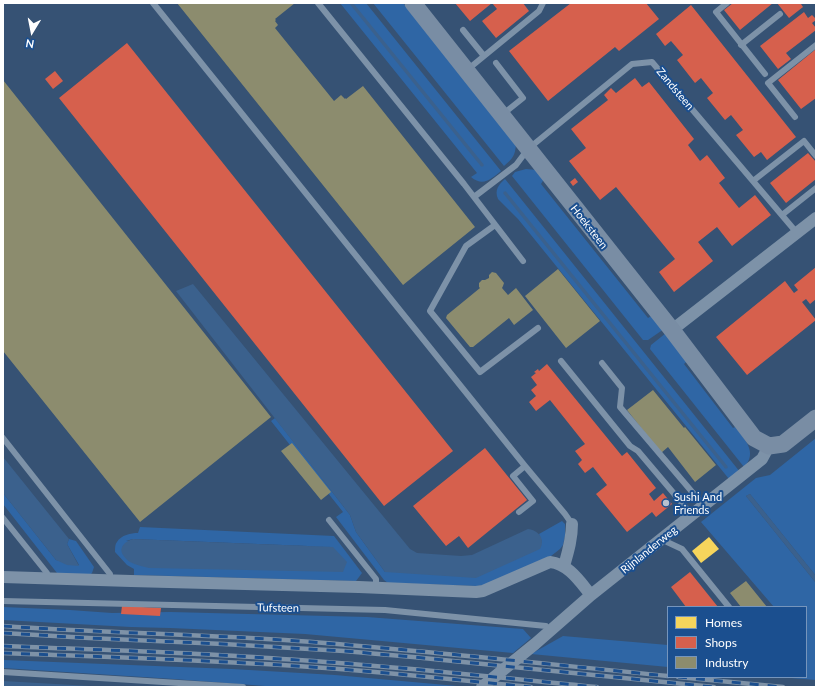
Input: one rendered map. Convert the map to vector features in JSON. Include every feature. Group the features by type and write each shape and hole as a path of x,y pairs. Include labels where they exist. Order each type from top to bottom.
{"street":[{"name":"Hoeksteen","path":"413,3 672,330 754,438 769,446"},
{"path":"672,330 816,218"},
{"path":"769,446 783,444 816,418"},
{"name":"Rijnlanderweg","path":"482,687 527,651 591,595 762,460 769,446"},
{"path":"572,524 570,548 564,566 575,576 591,595"},
{"name":"Tufsteen","path":"3,577 376,587 476,592 483,591 550,562 564,566"}],"lane":[{"path":"154,3 572,524"},
{"path":"318,3 474,197 523,261"},
{"path":"466,70 539,12 543,3"},
{"path":"728,3 716,12 765,74"},
{"path":"741,45 780,14"},
{"path":"464,30 484,56"},
{"path":"795,116 768,83 816,45"},
{"name":"Zandsteen","path":"528,149 632,64 652,62 797,233"},
{"path":"496,63 523,98 501,115"},
{"path":"753,181 804,141 816,156"},
{"path":"474,197 516,165 528,149"},
{"path":"782,215 816,188"},
{"path":"495,224 466,246 430,311 480,372 538,328"},
{"path":"561,361 630,446 638,451 692,515"},
{"path":"602,363 622,388 620,406 704,506"},
{"path":"3,438 110,574 110,580"},
{"path":"520,512 533,501 513,476 525,466"},
{"path":"3,518 47,573 47,578"},
{"path":"329,520 376,579 376,587"},
{"path":"663,538 667,542 682,549 728,606"},
{"name":"Tufsteen","path":"3,601 385,610 546,626 548,632"},
{"path":"3,672 243,687"}],"shaded area":[{"path":"340,3 366,3 501,171 487,181 483,182 475,180 471,177 477,173"},
{"path":"373,3 403,3 516,144 515,151 510,161 504,166"},
{"path":"526,169 537,170 544,179 541,184 648,318 653,315 664,329 648,340 643,340 512,176 515,172"},
{"path":"505,179 740,472 729,479 518,219 498,199 498,188"},
{"path":"193,284 410,549 417,553 461,556 472,555 528,529 536,531 541,537 542,543 540,549 476,578 385,572 356,532 350,515 176,291"},
{"path":"666,333 688,360 684,364 733,428 735,427 746,441 750,451 750,457 744,467 650,349 651,345"},
{"path":"275,418 350,515 356,532 385,572 542,542 539,534 562,521 565,524 563,545 551,556 484,585 388,583 384,580 336,517 343,512 271,421"},
{"path":"816,438 816,576 750,494 746,496 816,583 816,680 791,678 807,678 807,606 773,606 701,522 756,478 770,475"},
{"path":"3,457 69,539 67,544 79,566 67,565 56,560 3,493"},
{"path":"3,493 56,560 79,565 67,544 69,539 76,541 94,567 92,573 90,575 57,573 3,504"},
{"path":"750,494 816,576 816,583 746,496"},
{"path":"140,527 334,536 362,573 356,581 134,575 134,569 127,565 115,552 115,548 116,543 124,536 138,533","holes":["133,539 333,547 126,541"]},
{"path":"133,539 333,547 347,562 343,572 149,568 130,562 123,555 121,549 122,547 125,543"},
{"path":"3,607 112,613 170,612 367,617 523,629 531,638 513,653 305,634 3,620"},
{"path":"563,636 667,645 667,667 531,654"},
{"path":"3,660 232,669 335,675 468,687 278,687 3,668"},
{"path":"3,681 108,687 3,687"}],"building: Homes":[{"path":"709,537 719,549 701,563 692,551"}],"building: Shops":[{"path":"455,3 492,3 470,21"},
{"path":"492,3 523,3 529,11 496,38 482,21 497,9"},
{"path":"571,3 646,3 659,19 619,51 615,47 548,101 509,51"},
{"path":"733,3 773,3 740,30 724,10"},
{"path":"777,3 802,3 801,4 803,7 789,18"},
{"path":"691,5 796,137 767,160 761,152 754,157 736,135 743,130 731,115 725,120 707,98 713,93 701,78 695,83 677,60 683,55 671,41 665,46 656,34"},
{"path":"804,12 808,18 812,15 816,19 812,23 816,30 786,53 791,59 778,69 760,46"},
{"path":"127,43 453,451 384,506 59,98"},
{"path":"816,49 816,98 801,109 778,80"},
{"path":"55,71 63,81 53,89 45,79"},
{"path":"635,78 642,87 649,82 694,139 688,145 700,161 707,155 725,178 719,183 739,208 755,195 771,215 732,246 717,227 698,242 713,261 674,292 659,272 675,259 616,187 600,200 569,161 586,148 571,129 608,100 604,95 611,88 616,93"},
{"path":"808,153 816,162 816,179 786,203 770,183"},
{"path":"575,178 578,182 573,186 570,182"},
{"path":"816,267 816,299 810,304 806,299 802,302 816,320 747,375 716,337 785,281 794,293 798,290 794,285"},
{"path":"547,364 622,456 627,452 656,488 649,494 654,501 663,493 672,504 656,517 652,512 627,532 596,494 607,485 593,467 585,473 578,464 582,460 575,451 585,444 550,400 536,411 529,402 536,396 531,390 537,385 531,377 536,373 534,372 538,369 539,371"},
{"path":"485,448 527,500 468,548 459,536 446,546 413,506"},
{"path":"690,572 717,606 685,606 671,587"},
{"path":"122,606 161,608 160,616 121,614"}],"building: Industry":[{"path":"177,3 295,3 275,19 278,25 275,28 334,101 341,95 346,99 363,86 475,227 403,285"},
{"path":"3,80 271,417 140,522 3,351"},
{"path":"558,269 600,321 566,348 525,296"},
{"path":"492,272 496,273 504,283 502,288 508,295 516,288 533,310 514,325 509,318 473,347 470,347 446,318 447,315 480,288 479,283 482,280 489,278 489,275"},
{"path":"653,390 716,465 695,482 668,447 661,453 627,410"},
{"path":"292,443 331,492 321,500 281,451"},
{"path":"746,581 766,606 740,606 730,593"}],"waterway":[{"path":"351,3 482,165"},
{"path":"505,193 726,467"}],"railway":[{"path":"3,626 298,641 667,676"},
{"path":"3,633 344,651 714,687"},
{"path":"3,646 177,653 360,664 597,687"},
{"path":"3,653 311,667 531,687"},
{"path":"688,678 783,687"}],"place":[{"name":"Sushi And Friends","path":"666,503"}]}
